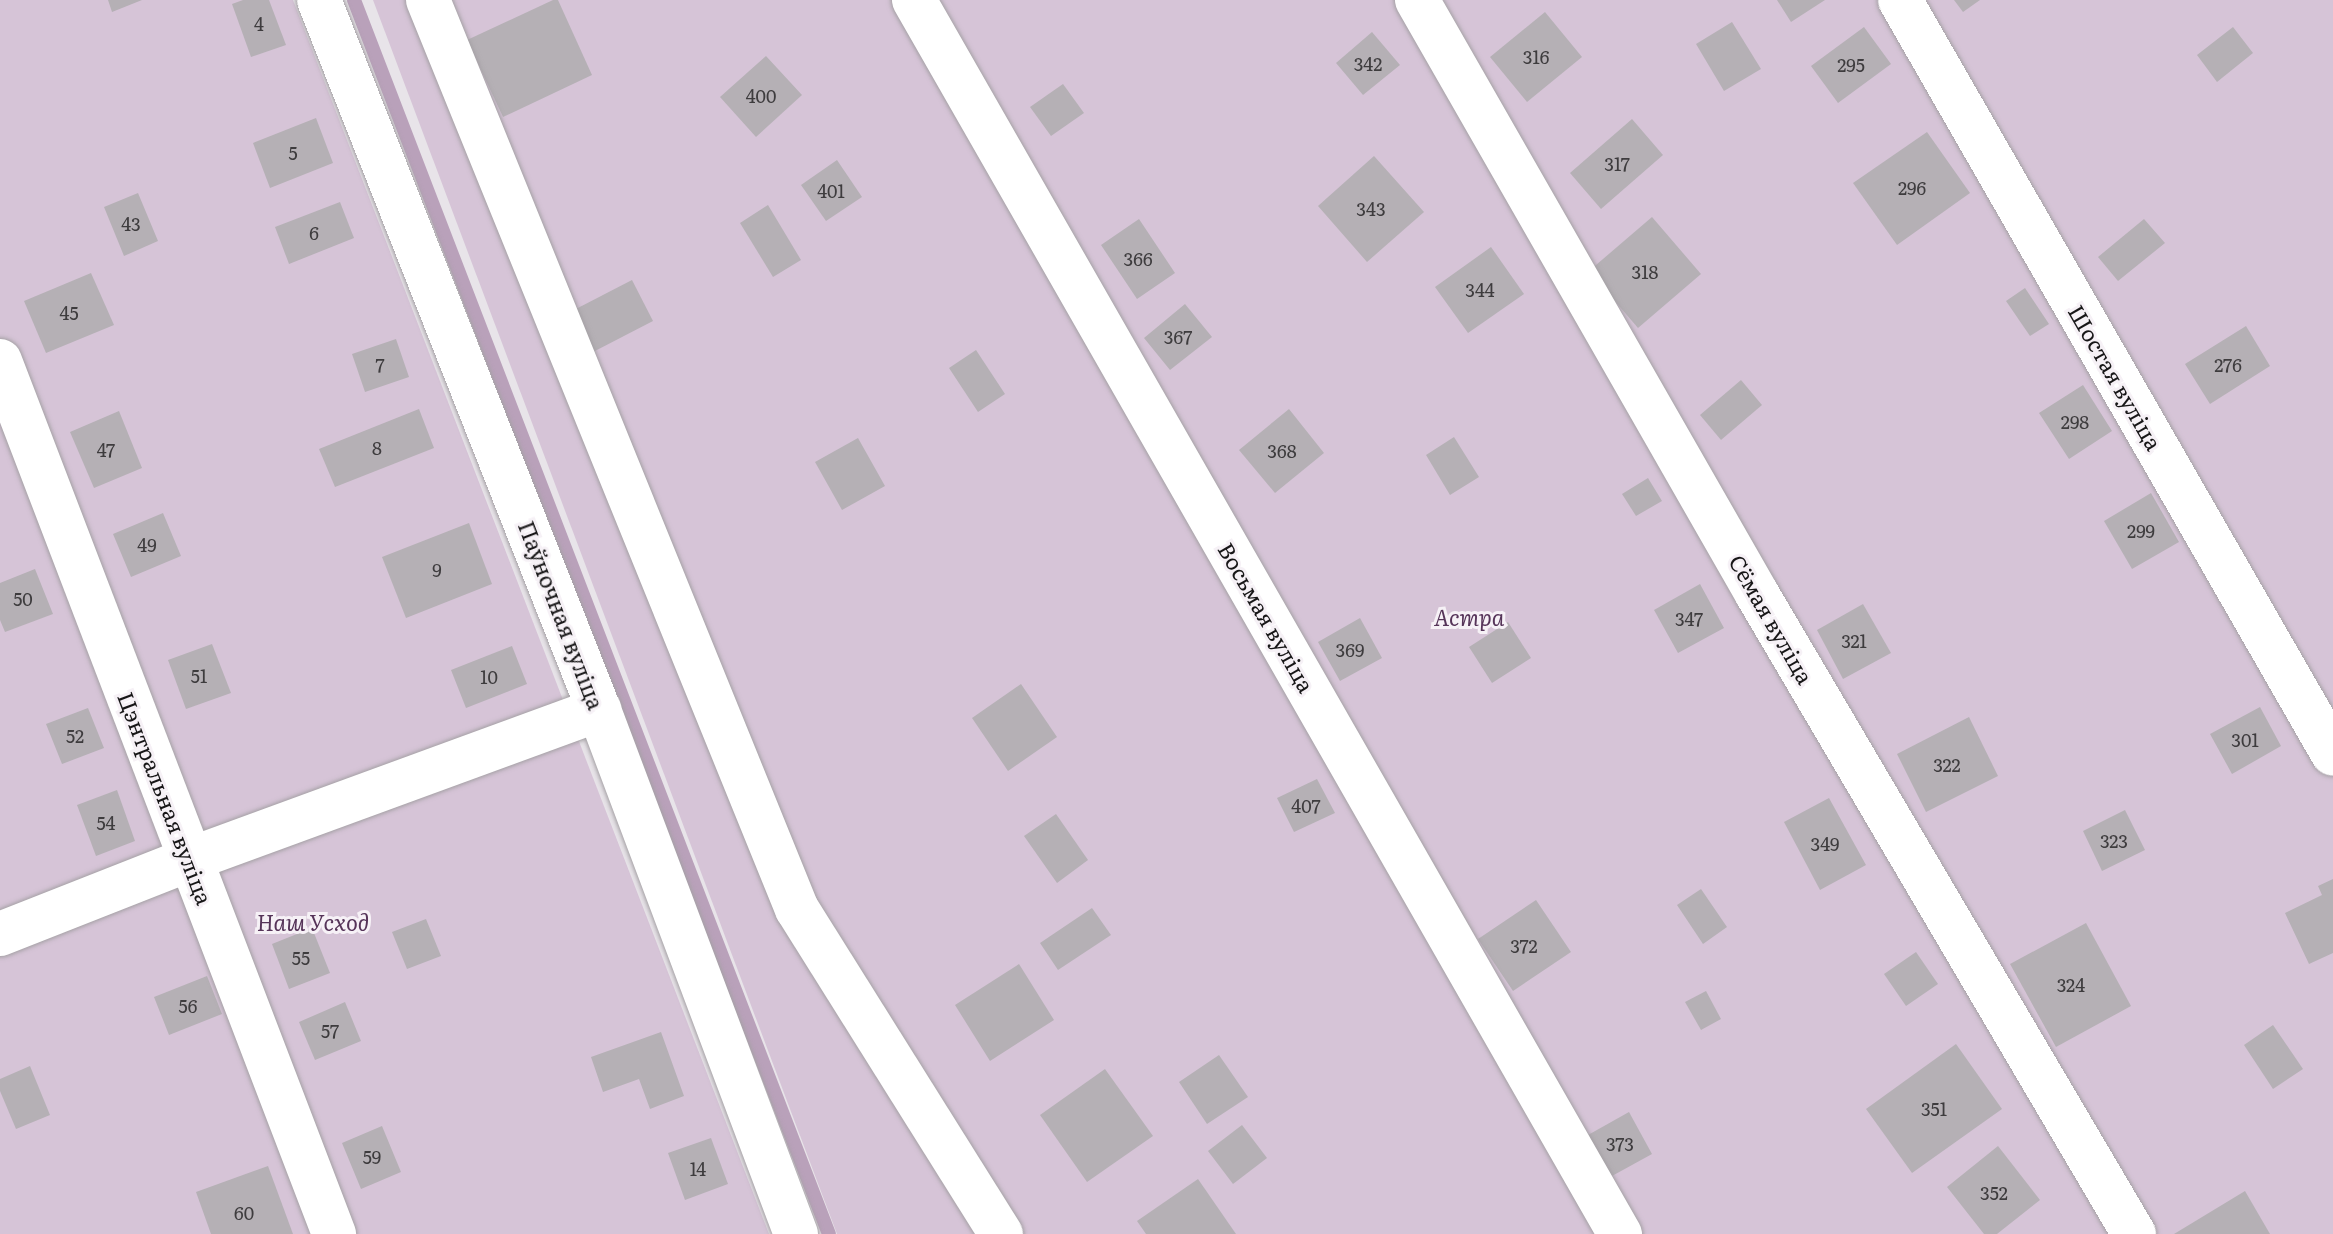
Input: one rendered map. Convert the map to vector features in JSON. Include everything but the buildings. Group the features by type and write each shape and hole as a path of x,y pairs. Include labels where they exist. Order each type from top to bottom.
{"lane":[{"name":"Паўночная вуліца","path":"319,0 599,710 796,1234"},
{"path":"428,0 797,909 1001,1234"},
{"name":"Восьмая вуліца","path":"914,0 1620,1234"},
{"name":"Сёмая вуліца","path":"1417,0 1757,594 2134,1234"},
{"name":"Шостая вуліца","path":"1900,0 2333,754"},
{"name":"Цэнтральная вуліца","path":"0,361 188,860 334,1234"},
{"path":"0,934 188,860 599,710"}],"green space":[{"name":"Наш Усход","path":"0,0 293,0 769,1234 0,1234"},
{"name":"Астра","path":"373,0 2333,0 2333,1234 837,1234"}],"waterway":[{"path":"354,0 829,1234"}]}
